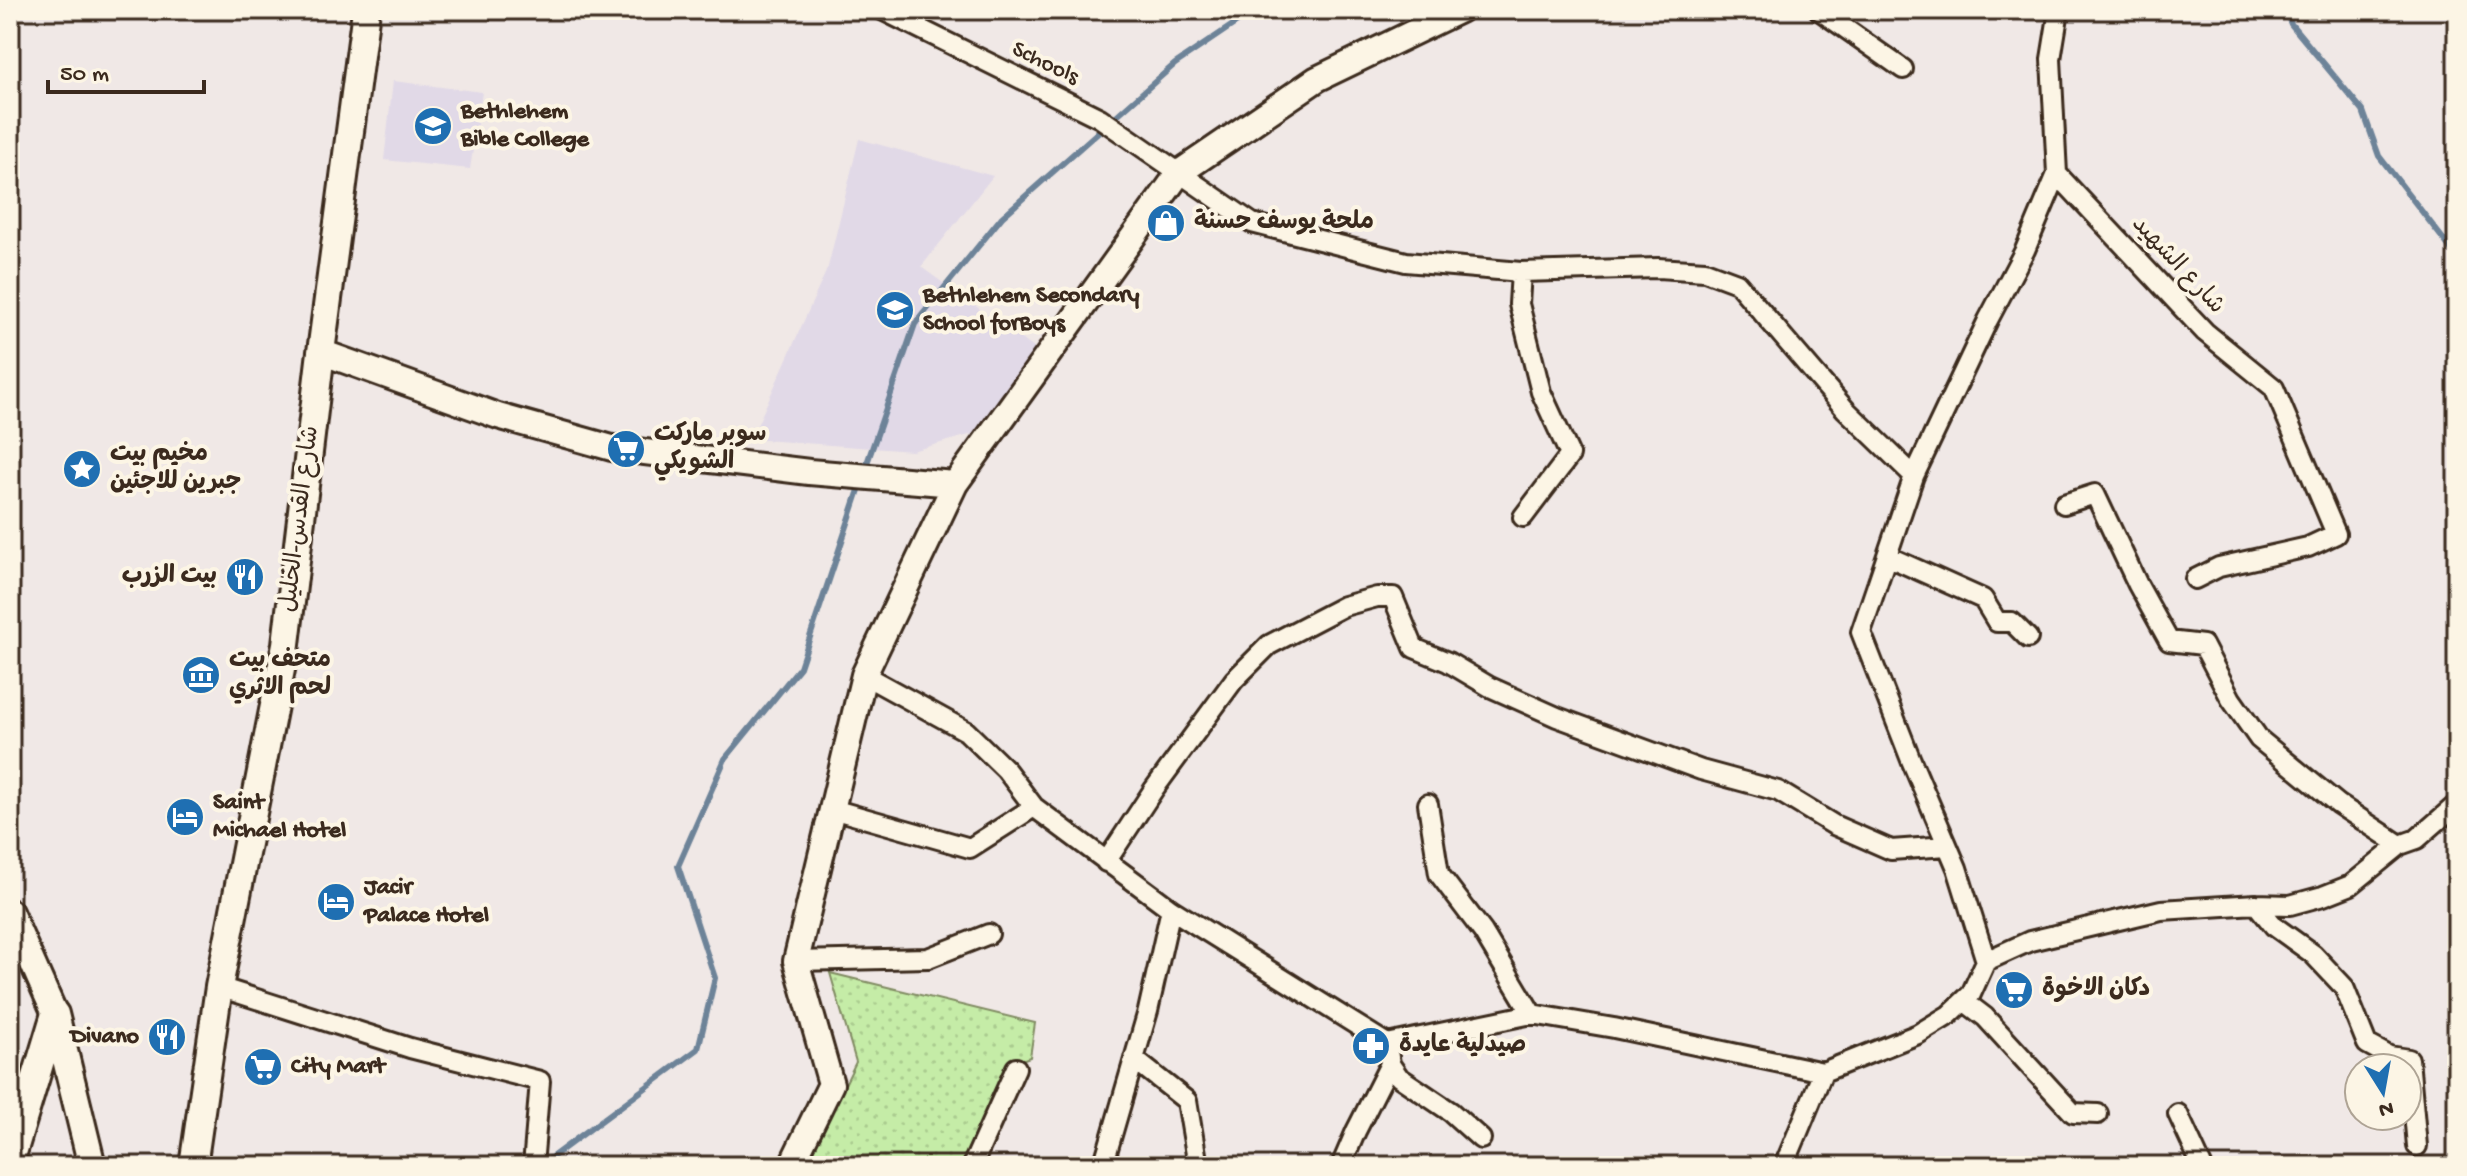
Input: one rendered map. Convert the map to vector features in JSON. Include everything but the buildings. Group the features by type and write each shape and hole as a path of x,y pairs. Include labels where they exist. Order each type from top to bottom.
{"main road":[{"name":"شارع القدس-الخليل","path":"193,1166 219,987 286,644 366,10"},
{"path":"10,1163 55,1014"},
{"path":"55,1014 92,1166"}],"street":[{"name":"Schools","path":"882,10 1100,118 1252,223 1406,262 1521,272 1658,268 1705,271 1737,283 1845,409 1914,476"},
{"path":"791,1166 831,1084 796,961 864,675 955,484 1179,173 1317,79 1460,10"},
{"path":"1819,10 1903,69"},
{"path":"1986,961 1957,868 1861,632 1914,476 2025,250 2057,174 2051,59 2059,10"},
{"name":"شارع الشهيد","path":"2057,174 2205,332 2274,388 2336,534 2308,547 2219,567 2195,579"},
{"path":"1521,272 1519,304 1541,392 1570,455 1523,517"},
{"path":"321,352 498,416 612,448 809,472 955,484"},
{"path":"2064,504 2095,494 2138,585 2169,641 2203,645 2231,699 2259,739 2338,804 2400,845"},
{"path":"1887,556 1983,599 1997,622 2012,622 2028,638"},
{"path":"1106,862 1154,789 1234,680 1269,645 1344,606 1377,597 1393,597 1414,648 1557,717 1701,770 1778,791 1834,825 1891,850 1947,846"},
{"path":"864,675 966,731 1006,770 1034,807 1171,909 1387,1044 1532,1014 1630,1031 1823,1072 1918,1034 1949,1015 1971,994 1986,961 2030,941 2161,910 2290,905 2323,896 2351,885 2400,845 2417,839 2457,804"},
{"path":"1428,804 1439,874 1483,932 1532,1014"},
{"path":"832,809 970,848 1034,807"},
{"path":"2256,904 2274,926 2313,954 2344,987 2367,1044 2389,1056 2409,1059 2417,1146"},
{"path":"1103,1166 1148,1011 1171,909"},
{"path":"10,912 55,1014"},
{"path":"796,961 928,958 989,934"},
{"path":"219,987 410,1048 540,1081 533,1166"},
{"path":"1964,1001 1985,1017 2073,1113 2098,1114"},
{"path":"1387,1044 1390,1064 1399,1077 1451,1112 1481,1139"},
{"path":"1134,1059 1187,1101 1198,1166"},
{"path":"1341,1166 1390,1064"},
{"path":"972,1166 1016,1068"},
{"path":"1784,1166 1823,1072"},
{"path":"2178,1114 2202,1166"}],"shaded area":[{"name":"Bethlehem Bible College","path":"393,81 482,92 470,169 384,160"},
{"name":"Bethlehem Secondary School forBoys","path":"859,139 993,176 921,267 1041,353 973,434 912,451 751,439 828,267"}],"green space":[{"path":"830,973 1035,1023 1030,1057 1013,1063 967,1166 805,1166 856,1062"}],"waterway":[{"path":"865,469 915,324 1002,217 1175,64 1255,10"},
{"path":"2285,10 2291,24 2363,111 2379,156 2457,257"},
{"path":"540,1166 698,1049 715,978 678,866 725,759 800,667 861,484"}],"place":[{"name":"Bethlehem Bible College","path":"433,126"},
{"name":"ملحة يوسف حسنة","path":"1166,223"},
{"name":"Bethlehem Secondary School forBoys","path":"895,310"},
{"name":"سوبر ماركت الشويكي","path":"626,449"},
{"name":"مخيم بيت جبرين للاجئين","path":"82,469"},
{"name":"بيت الزرب","path":"245,577"},
{"name":"متحف بيت لحم الاثري","path":"201,675"},
{"name":"Saint Michael Hotel","path":"185,817"},
{"name":"Jacir Palace Hotel","path":"336,902"},
{"name":"دكان الاخوة","path":"2014,990"},
{"name":"Divano","path":"167,1037"},
{"name":"صيدلية عايدة","path":"1371,1046"},
{"name":"City Mart","path":"263,1067"}]}
